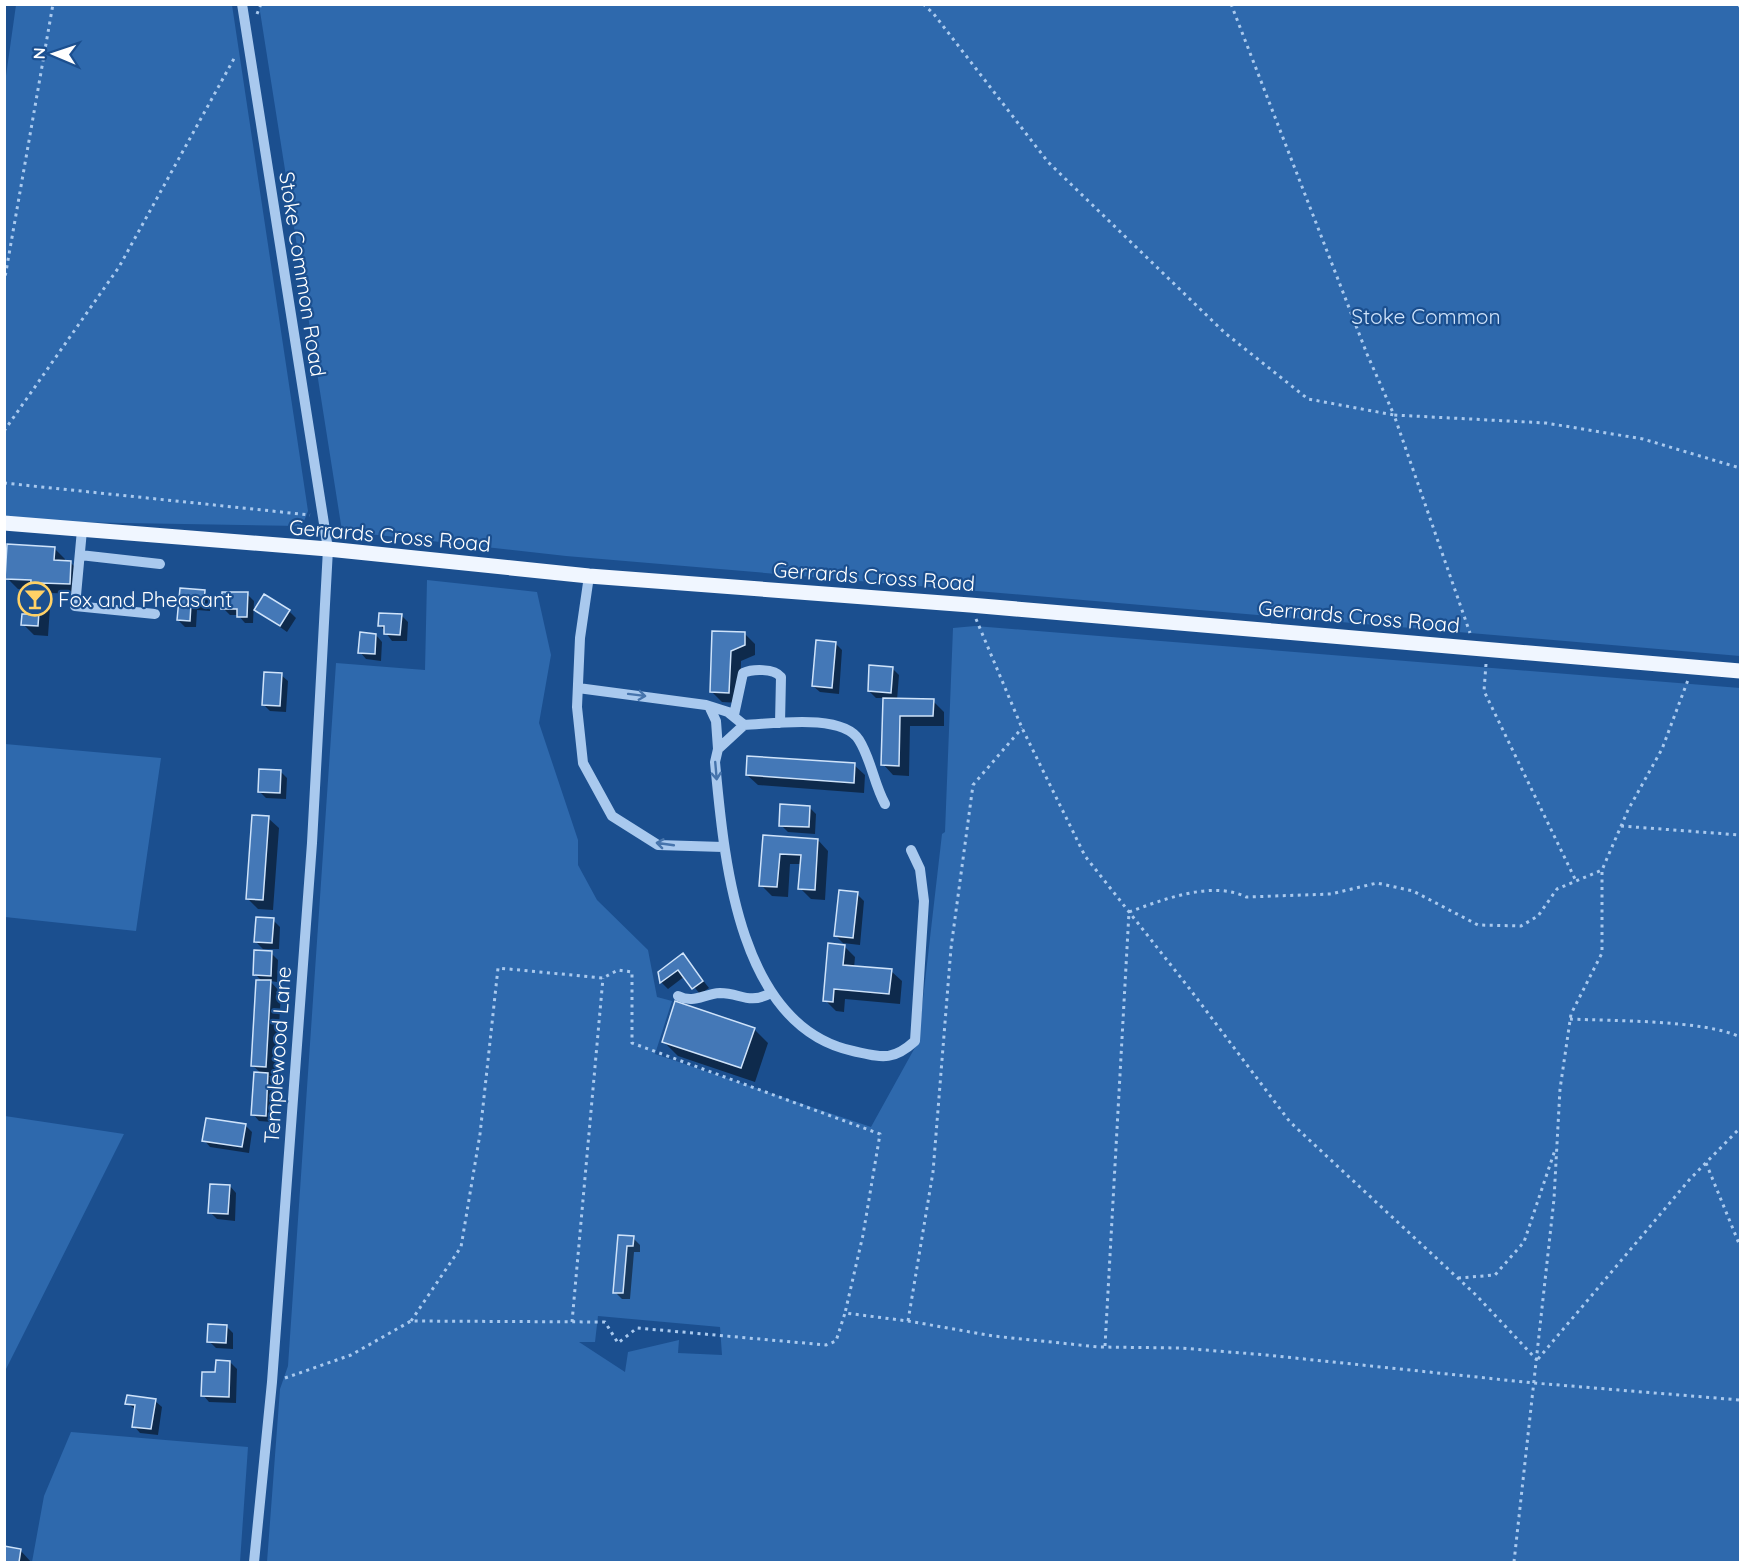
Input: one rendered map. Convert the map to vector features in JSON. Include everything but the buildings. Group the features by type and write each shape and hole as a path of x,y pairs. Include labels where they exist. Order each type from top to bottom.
{"main road":[{"name":"Gerrards Cross Road","path":"4,523 328,549 589,576 1481,647 1740,671"}],"street":[{"name":"Stoke Common Road","path":"242,4 328,549"},
{"path":"82,530 75,606 155,614"},
{"name":"Templewood Lane","path":"254,1563 272,1382 312,843 328,549"},
{"path":"80,555 160,564"},
{"path":"589,576 580,638 577,707 583,763 612,816 658,845 723,847"},
{"path":"734,715 742,673 774,672 781,677 780,723"},
{"path":"579,688 710,706 734,715 744,725"},
{"path":"710,706 716,722 718,749 715,762 723,847 738,912 771,993 795,1022 843,1049 885,1058 902,1053 915,1041 924,901 920,869 911,850"},
{"path":"718,749 744,725 802,722 848,729 860,741 875,785 885,804"},
{"path":"678,996 688,1001 722,993 747,1000 761,998 771,993"}],"path":[{"path":"4,283 53,4"},
{"path":"923,4 933,13 1048,162 1226,333 1308,399 1394,416 1546,423 1643,439 1740,468"},
{"path":"1231,4 1367,354 1394,416 1481,647 1484,691 1576,881"},
{"path":"4,431 119,267 247,35"},
{"path":"4,483 321,516"},
{"path":"970,605 1022,728 1085,856 1290,1122 1458,1278 1536,1360"},
{"path":"1514,1563 1554,1199 1560,1089 1570,1019 1602,953 1602,870 1621,826 1662,749 1693,667"},
{"path":"908,1320 933,1172 951,948 973,785 1022,728"},
{"path":"1621,826 1740,835"},
{"path":"1129,912 1179,894 1234,891 1246,897 1331,894 1377,883 1413,891 1478,925 1521,926 1538,916 1557,890 1602,870"},
{"path":"1105,1347 1129,912"},
{"path":"272,1382 351,1355 411,1321 461,1247 480,1134 498,968 603,978 618,970 632,972 632,1043 880,1134 863,1235 845,1313 836,1341 826,1345 637,1328 618,1343 605,1322 411,1321"},
{"path":"572,1322 603,978"},
{"path":"1570,1019 1728,1031 1740,1037"},
{"path":"1536,1360 1706,1162 1740,1128"},
{"path":"1458,1278 1495,1275 1524,1242 1557,1144"},
{"path":"1706,1162 1740,1246"},
{"path":"845,1313 908,1320 993,1336 1105,1347 1181,1348 1266,1355 1534,1383 1740,1400"}],"green space":[{"path":"16,5 232,5 308,511 302,526 67,522 5,517 4,90"},
{"name":"Stoke Common","path":"259,5 1740,5 1740,656 566,556 342,531"},
{"path":"427,580 537,592 551,655 539,723 578,840 578,865 597,900 648,950 657,997 672,1001 655,1054 871,1127 918,1042 942,834 945,832 953,628 975,626 1740,688 1740,1562 267,1562 280,1389 288,1366 336,663 425,670","holes":["598,1316 720,1327 722,1355 678,1353 679,1340 628,1352 625,1372 579,1342 595,1342"]},
{"path":"5,744 161,758 136,931 5,917"},
{"path":"4,1116 124,1134 5,1371"},
{"path":"71,1432 248,1447 240,1562 32,1562 44,1496"}],"place":[{"name":"Fox and Pheasant","path":"35,599"}]}
